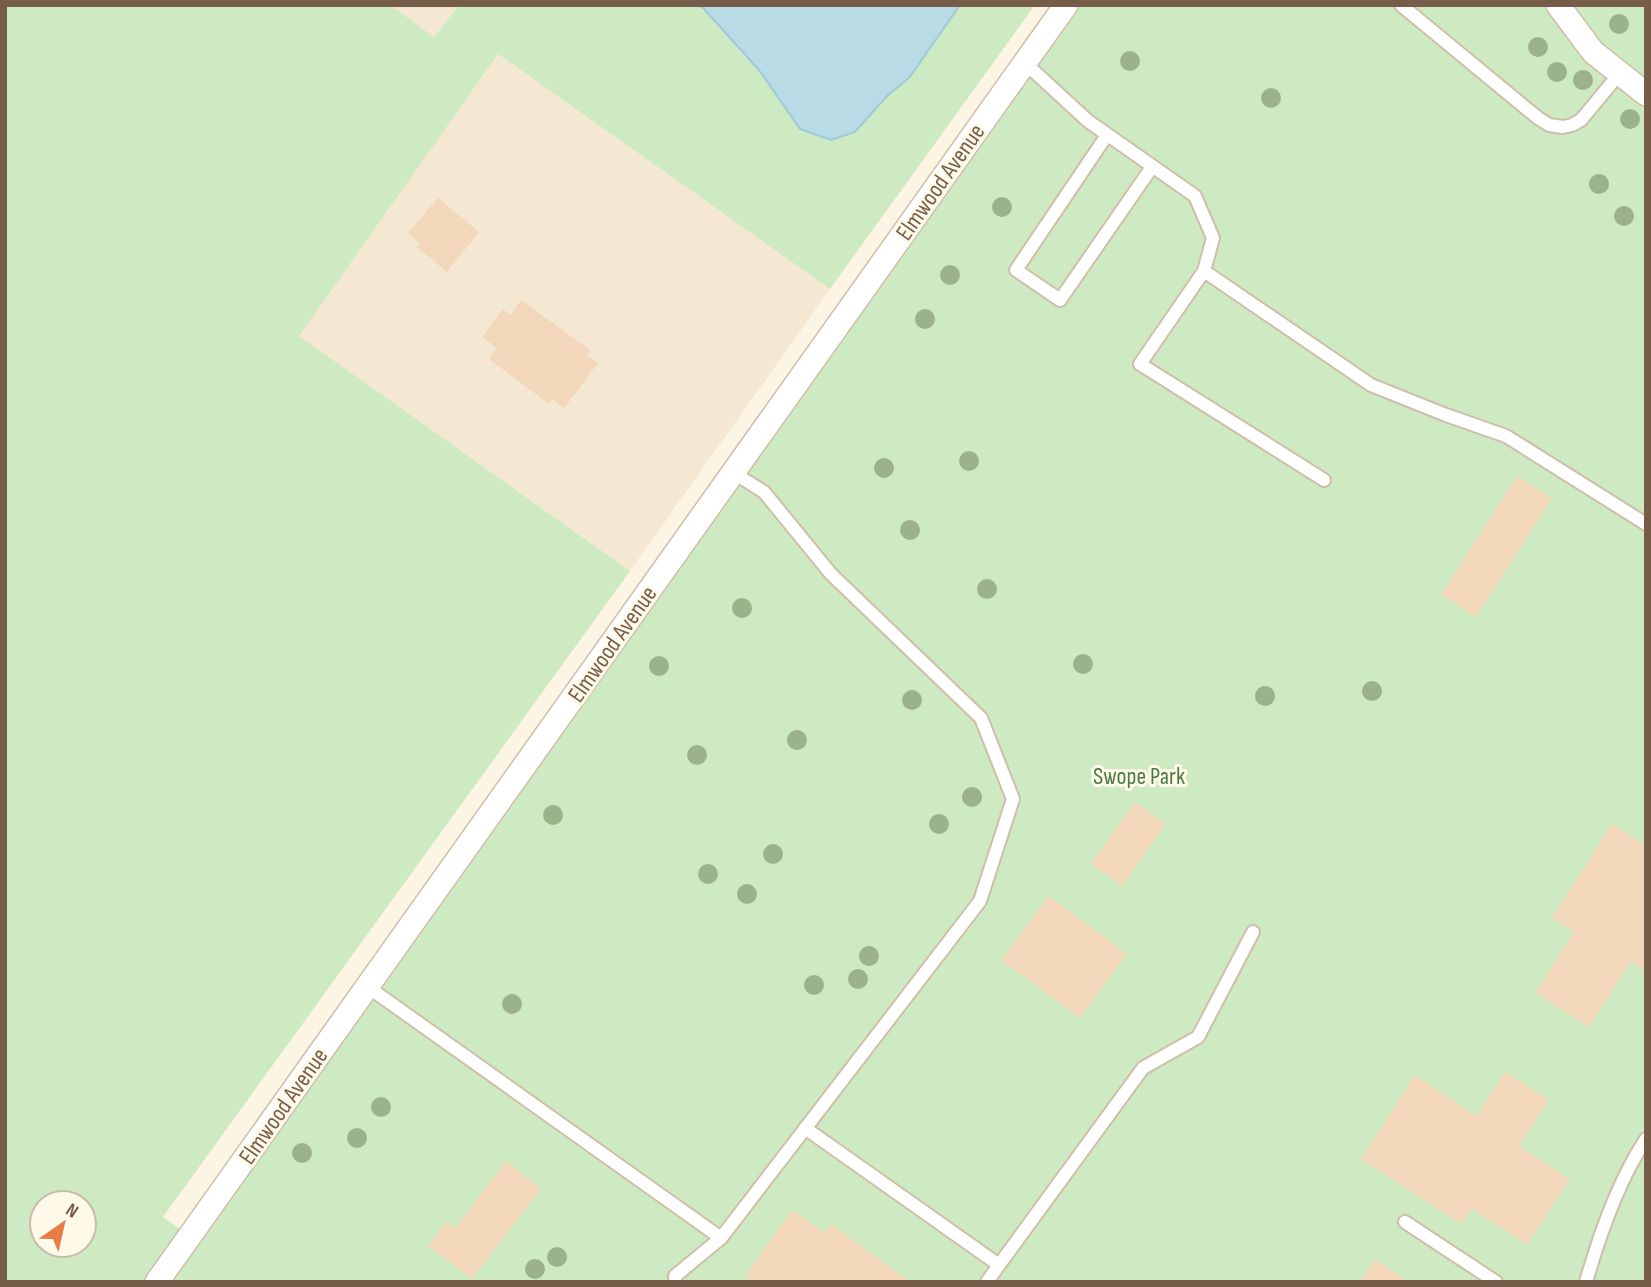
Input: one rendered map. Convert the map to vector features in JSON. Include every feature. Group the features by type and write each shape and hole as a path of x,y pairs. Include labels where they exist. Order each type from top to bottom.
{"street":[{"name":"Elmwood Avenue","path":"157,1282 1066,5"},
{"path":"1558,5 1592,52 1646,94"}],"lane":[{"path":"1401,5 1516,101 1549,125 1563,127 1581,120 1620,73"},
{"path":"1024,64 1088,121 1195,196 1213,239 1204,271 1140,364 1324,480"},
{"path":"1107,135 1016,270 1060,300 1152,167"},
{"path":"1204,271 1371,385 1506,436 1646,524"},
{"path":"675,1282 675,1276 721,1238 980,901 1013,799 981,718 831,574 764,492 734,473"},
{"path":"987,1282 1143,1068 1198,1037 1253,932"},
{"path":"368,987 721,1238"},
{"path":"805,1128 999,1265"},
{"path":"1587,1282 1596,1249 1632,1160 1646,1139"},
{"path":"1405,1222 1496,1282"}],"shaded area":[{"path":"390,5 459,5 434,38"},
{"path":"498,54 830,289 630,571 298,336"}],"green space":[{"name":"Swope Park","path":"5,5 390,5 434,37 459,5 1035,5 830,289 498,54 299,336 630,571 163,1217 190,1236 1066,5 1646,5 1646,1282 5,1282"}],"water":[{"path":"698,5 960,5 909,78 888,95 855,132 831,140 800,129 759,70"}],"building":[{"path":"438,198 479,232 447,272 417,247 420,243 408,233"},
{"path":"521,300 590,350 587,355 598,363 564,408 552,399 549,404 489,359 497,348 482,337 503,309 510,315"},
{"path":"1517,476 1552,498 1476,617 1441,595"},
{"path":"1135,802 1166,824 1122,886 1091,864"},
{"path":"1612,824 1646,845 1646,971 1631,961 1589,1027 1535,993 1574,932 1552,918"},
{"path":"1049,896 1127,954 1080,1018 1001,960"},
{"path":"1505,1072 1549,1100 1519,1146 1570,1179 1527,1245 1472,1209 1461,1224 1361,1159 1415,1075 1477,1116"},
{"path":"506,1161 541,1189 472,1279 428,1246 446,1222 455,1228"},
{"path":"792,1210 825,1233 831,1224 911,1282 753,1282 745,1276"},
{"path":"1375,1259 1409,1282 1360,1282"}]}
